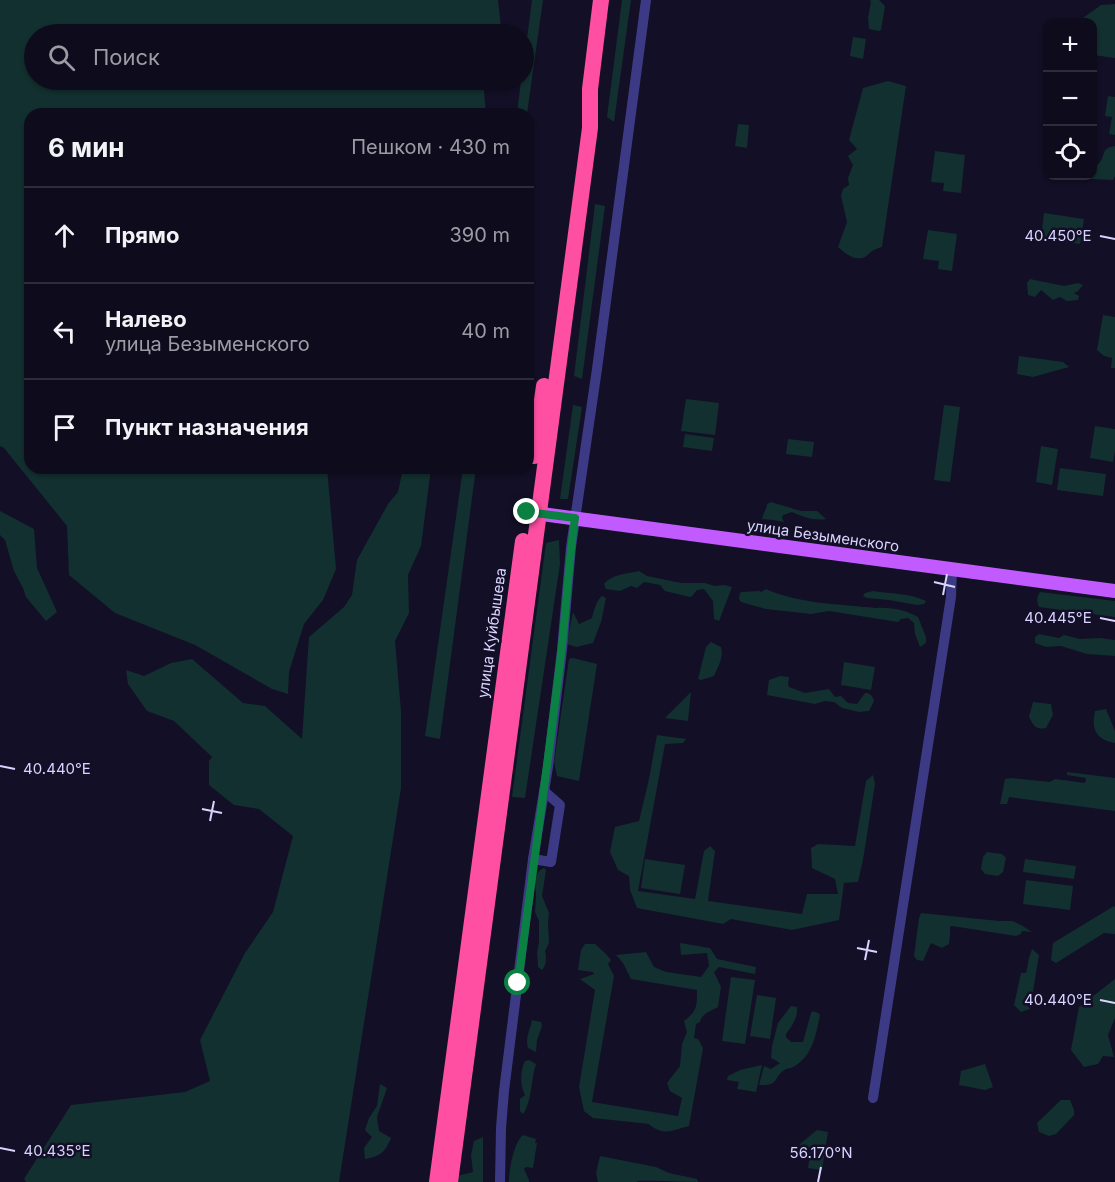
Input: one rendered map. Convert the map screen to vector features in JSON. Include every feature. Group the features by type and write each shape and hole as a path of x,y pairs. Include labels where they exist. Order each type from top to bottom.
{"highway":[{"name":"улица Куйбышева","path":"450,1182 580,128 590,89 601,0"},
{"name":"улица Куйбышева","path":"437,1182 476,887 533,512"}],"main road":[{"name":"улица Безыменского","path":"533,512 1115,591"}],"street":[{"path":"500,1182 504,1091 562,650 571,547 646,0"},
{"path":"873,1098 951,597 952,569"},
{"path":"533,860 550,862 560,805 544,791"}],"green space":[{"path":"0,0 498,0 501,24 24,24 24,90 484,90 485,108 24,108 24,473 0,446"},
{"path":"532,0 543,0 534,64 534,24 529,24"},
{"path":"622,0 631,0 614,122 607,117"},
{"path":"869,0 879,0 885,6 879,31 869,29 871,1"},
{"path":"1115,4 1115,58 1097,56 1097,18 1083,18 1101,5"},
{"path":"853,37 866,39 863,59 850,56"},
{"path":"888,81 906,86 882,247 865,257 858,258 850,256 838,247 847,222 841,196 843,189 849,185 848,178 853,165 848,156 857,149 849,140 863,88"},
{"path":"520,90 530,90 528,108 518,108"},
{"path":"1108,96 1115,97 1115,135 1109,134 1112,117 1105,116"},
{"path":"738,124 749,125 747,148 735,146"},
{"path":"1115,146 1115,176 1113,180 1097,179 1097,165 1106,150"},
{"path":"935,151 965,155 961,193 943,191 944,183 931,182"},
{"path":"595,204 605,206 582,379 574,376"},
{"path":"1044,213 1084,219 1080,244 1041,239"},
{"path":"928,230 957,234 952,271 938,269 939,261 923,259"},
{"path":"1030,279 1064,286 1078,283 1083,285 1074,293 1079,296 1078,300 1067,301 1060,297 1053,300 1041,290 1035,297 1028,295 1027,283"},
{"path":"1103,315 1115,317 1115,368 1111,368 1112,358 1104,356 1097,350"},
{"path":"1019,356 1063,362 1069,367 1033,377 1017,374"},
{"path":"686,399 719,403 715,435 681,431"},
{"path":"573,405 582,407 568,499 560,499"},
{"path":"944,405 960,407 950,482 934,480"},
{"path":"1095,426 1115,429 1113,462 1090,458"},
{"path":"685,434 714,438 712,451 683,447"},
{"path":"788,439 814,442 812,457 786,454"},
{"path":"1041,446 1058,449 1052,485 1036,482"},
{"path":"1060,468 1106,474 1103,496 1057,490"},
{"path":"25,474 328,474 336,569 323,600 304,624 289,672 288,694 272,689 195,645 115,613 69,575 67,526"},
{"path":"402,474 430,474 421,546 408,575 409,613 395,641 401,711 401,788 339,1182 26,1182 24,1179 71,1105 185,1092 210,1081 200,1040 245,953 273,912 293,836 259,809 234,805 209,785 209,761 212,757 174,721 147,711 128,684 126,670 144,676 171,663 192,659 243,703 265,706 302,739 309,637 344,607 352,595 357,560 388,504 398,492"},
{"path":"462,474 475,474 440,739 425,736"},
{"path":"771,502 801,511 817,511 826,519 809,518 792,512 783,515 784,522 762,519 767,504"},
{"path":"0,511 34,529 37,568 57,612 46,621 26,597 14,571 5,540 0,535"},
{"path":"559,540 560,564 525,798 512,797 546,543"},
{"path":"639,571 647,576 681,583 705,583 732,587 719,621 714,619 713,601 704,589 697,590 690,597 665,591 660,585 644,582 637,588 631,586 620,591 606,589 604,584 611,578"},
{"path":"766,589 806,601 908,612 918,617 926,643 920,647 914,623 908,618 898,622 829,611 811,614 766,609 741,602 739,599 742,592 761,592"},
{"path":"873,591 907,595 926,601 924,604 917,605 863,596"},
{"path":"1040,592 1115,601 1115,617 1039,607 1037,599"},
{"path":"602,596 606,598 601,622 593,643 576,647 567,644 573,612 579,624 592,618"},
{"path":"1039,634 1059,638 1064,635 1080,639 1115,640 1115,656 1087,654 1061,646 1046,647 1035,643 1035,637"},
{"path":"711,642 721,647 719,666 714,676 701,680 698,679 706,647"},
{"path":"569,659 597,664 579,781 557,776 554,762"},
{"path":"844,662 875,667 871,690 841,685"},
{"path":"780,676 789,677 789,687 805,693 829,689 835,697 841,696 848,703 857,704 865,693 868,693 874,701 869,711 859,712 842,708 834,702 825,701 815,704 767,695 769,680"},
{"path":"691,692 688,721 665,718"},
{"path":"1033,702 1051,704 1053,715 1046,728 1035,727 1029,717"},
{"path":"1106,709 1115,731 1115,743 1103,739 1096,733 1095,711"},
{"path":"657,735 686,739 683,743 665,744 638,891 695,899 704,851 710,846 715,851 708,901 802,914 807,894 838,894 835,879 812,868 811,848 818,844 855,846 866,781 873,775 875,784 858,882 844,883 839,920 792,930 731,919 723,924 637,908 630,890 629,876 618,870 610,852 615,827 639,821"},
{"path":"1067,772 1115,778 1115,811 1009,797 1007,804 1000,804 1005,779 1050,782 1055,779 1085,783 1086,778 1067,775"},
{"path":"987,852 1002,854 1006,858 1003,872 998,876 985,874 981,869 983,857"},
{"path":"645,859 685,865 680,894 641,888"},
{"path":"1025,859 1076,866 1074,879 1023,872"},
{"path":"544,868 546,870 542,896 549,913 549,943 545,951 546,961 542,970 538,967 539,921 535,912 535,878"},
{"path":"1026,880 1073,886 1070,910 1023,904"},
{"path":"1114,906 1115,934 1104,933 1056,963 1051,960 1053,943"},
{"path":"921,913 1013,921 1032,932 1022,931 1016,936 952,926 950,927 949,944 942,948 931,943 923,961 917,960 914,956"},
{"path":"680,943 710,948 717,959 756,967 755,974 719,967 714,972 721,987 718,1007 704,1015 696,1024 694,1038 698,1039 703,1048 689,1126 664,1131 649,1124 593,1118 584,1111 579,1087 595,990 580,979 594,974 578,970 581,950 585,944 595,944 611,960 608,964 614,976 592,1102 678,1116 682,1098 670,1091 667,1083 680,1066 682,1044 687,1032 684,1021 695,1008 697,990 631,979 616,955 646,952 654,967 666,972 701,977 709,966 707,953 681,955"},
{"path":"1032,949 1039,955 1030,1009 1021,1012 1014,1005 1021,973 1026,973"},
{"path":"731,977 755,980 745,1044 722,1041"},
{"path":"1115,979 1115,1018 1108,1035 1114,1057 1103,1056 1098,1064 1084,1067 1071,1050 1079,1007"},
{"path":"757,995 776,998 770,1039 750,1036"},
{"path":"791,1006 797,1007 797,1015 786,1034 791,1042 803,1042 811,1013 813,1011 820,1015 813,1044 806,1056 794,1067 786,1069 771,1084 759,1085 764,1066 771,1069 780,1063 771,1058 772,1046 778,1023"},
{"path":"532,1020 541,1022 542,1026 536,1052 528,1048 527,1044"},
{"path":"529,1060 536,1064 528,1103 523,1114 520,1111 520,1099 525,1095 521,1073 525,1061"},
{"path":"985,1064 993,1087 985,1090 959,1085 961,1071"},
{"path":"762,1065 756,1092 737,1089 739,1082 727,1080 728,1076 740,1070"},
{"path":"380,1084 387,1088 377,1117 379,1131 391,1138 382,1153 365,1159 364,1148 372,1137 365,1130 377,1106"},
{"path":"1061,1100 1070,1100 1074,1115 1056,1134 1049,1136 1039,1132 1037,1123"},
{"path":"817,1130 828,1132 822,1170 808,1168 810,1155 798,1153 800,1144"},
{"path":"523,1135 536,1139 535,1143 537,1143 533,1168 524,1169 529,1182 509,1182 511,1163"},
{"path":"483,1137 483,1182 457,1182 457,1176 473,1172 471,1155 474,1141"},
{"path":"600,1156 656,1167 669,1173 697,1179 698,1182 598,1182 596,1173"}],"route":[{"path":"518,983 533,860 548,767 575,518 527,512"}]}
